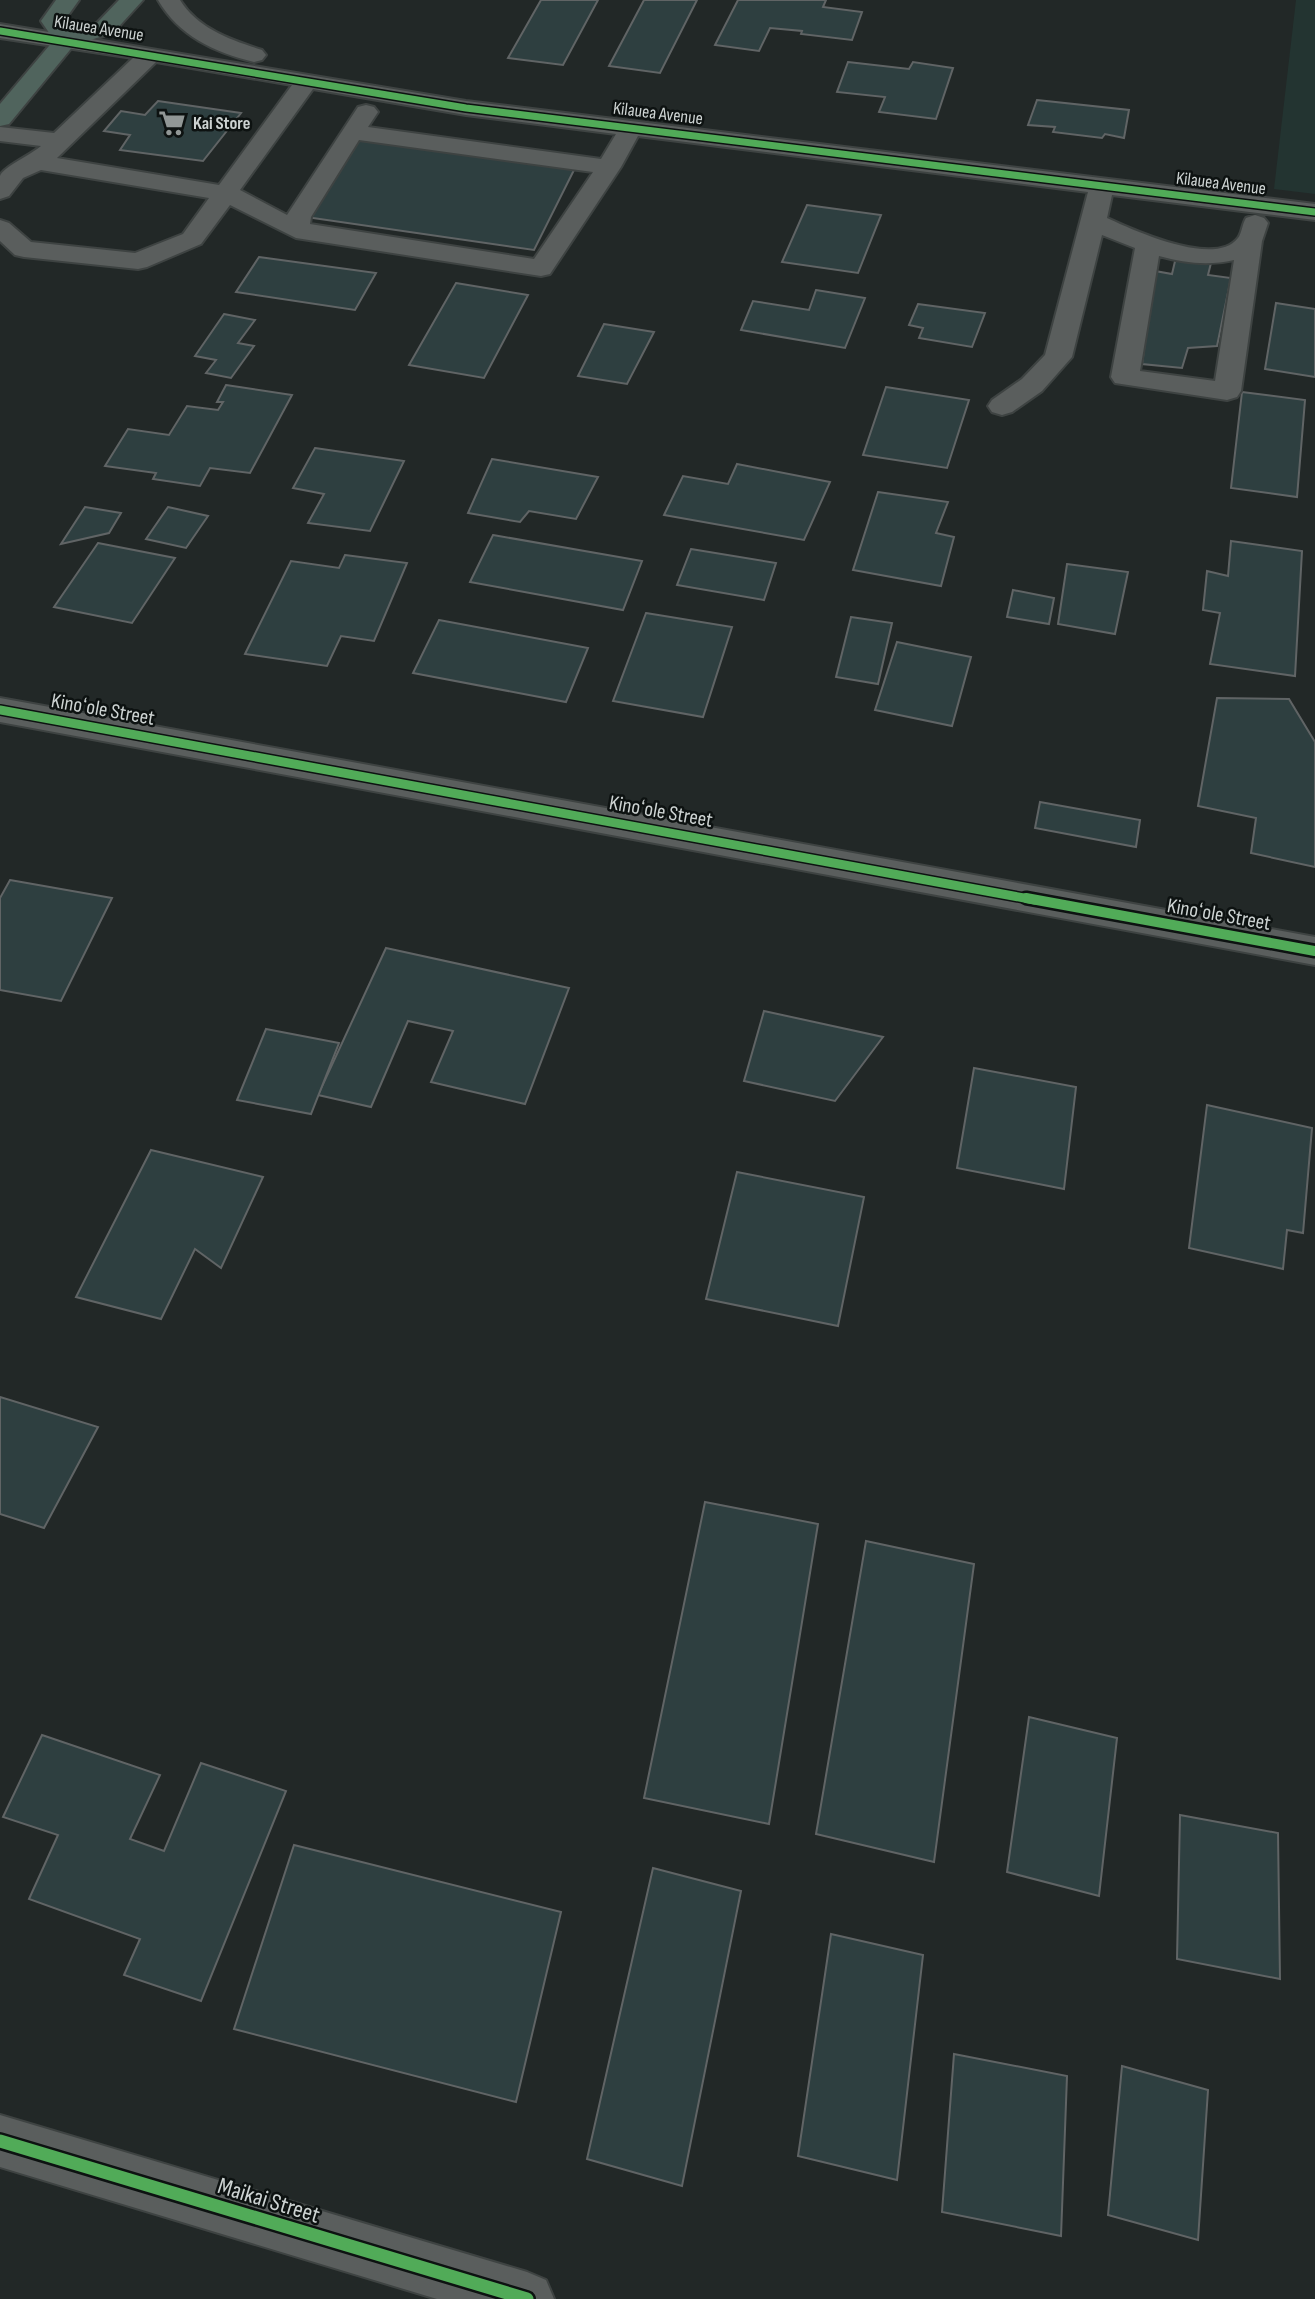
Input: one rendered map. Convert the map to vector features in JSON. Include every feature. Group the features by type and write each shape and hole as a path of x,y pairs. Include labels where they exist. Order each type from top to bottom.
{"highway":[{"path":"66,40 52,21 68,0"},
{"path":"0,119 66,40 105,28 132,0"}],"street":[{"path":"169,0 179,16 194,30 214,41 252,54 466,107"},
{"name":"Kilauea Avenue","path":"0,32 66,40 466,107 1315,212"},
{"path":"0,191 15,173 38,162 151,54"},
{"path":"0,228 24,249 138,261 192,239 228,194 308,80"},
{"path":"296,230 298,216 379,93"},
{"path":"38,162 228,194 296,230 541,268 609,167 631,128"},
{"path":"352,132 609,167"},
{"path":"0,134 61,141"},
{"path":"1002,406 1031,385 1058,357 1102,186"},
{"path":"1148,246 1125,377 1227,391 1250,242 1261,205"},
{"path":"1093,221 1165,252 1204,256 1235,253 1250,242"},
{"name":"Kinoʻole Street","path":"0,710 1315,951"},
{"name":"Maikai Street","path":"0,2141 527,2299"}],"shaded area":[{"path":"1296,0 1315,0 1315,194 1274,189"}],"building":[{"path":"541,0 598,0 563,65 508,58"},
{"path":"644,0 697,0 660,73 609,66"},
{"path":"738,0 826,0 823,7 862,12 852,40 770,28 759,51 715,45"},
{"path":"848,62 909,69 913,62 953,68 936,119 879,112 885,97 837,92"},
{"path":"1037,100 1129,110 1124,138 1105,134 1102,138 1053,132 1055,127 1028,125"},
{"name":"Kai Store","path":"158,101 241,113 203,161 120,150 130,135 104,131 121,111 145,115"},
{"path":"358,136 576,166 534,250 306,217"},
{"path":"807,205 881,215 858,273 782,262"},
{"path":"259,257 376,273 355,310 236,292"},
{"path":"1176,257 1211,263 1208,275 1231,278 1217,346 1188,348 1182,368 1142,364 1155,271 1172,274"},
{"path":"456,283 528,295 484,378 409,365"},
{"path":"816,290 865,298 845,348 741,330 753,301 809,310"},
{"path":"1276,303 1315,309 1315,377 1265,369"},
{"path":"918,304 985,313 972,347 919,338 923,328 909,325"},
{"path":"224,314 255,320 238,343 254,346 231,378 206,373 216,360 195,356"},
{"path":"604,324 654,332 627,384 578,376"},
{"path":"226,385 292,395 250,473 210,468 200,486 153,479 156,473 105,466 128,429 169,435 187,406 218,410 223,402 217,402"},
{"path":"886,387 969,400 947,468 863,455"},
{"path":"1242,392 1305,400 1297,497 1231,488"},
{"path":"315,448 404,461 370,531 308,523 324,494 293,488"},
{"path":"492,459 598,477 576,519 529,511 520,522 468,513"},
{"path":"737,464 830,482 804,540 664,515 683,476 728,484"},
{"path":"878,492 948,502 936,533 954,537 941,586 853,570"},
{"path":"85,507 121,513 109,533 61,544"},
{"path":"168,507 208,516 186,548 146,539"},
{"path":"493,535 642,561 623,610 470,582"},
{"path":"1231,541 1302,551 1295,676 1210,664 1220,613 1203,610 1207,571 1228,576"},
{"path":"98,543 175,558 132,623 54,607"},
{"path":"691,549 776,563 764,600 677,585"},
{"path":"345,555 407,563 374,641 341,636 327,666 245,654 291,561 339,568"},
{"path":"1067,564 1128,572 1115,634 1058,624"},
{"path":"1013,590 1054,598 1049,624 1007,617"},
{"path":"646,613 732,627 703,717 613,701"},
{"path":"851,617 892,623 878,684 836,677"},
{"path":"439,620 588,648 566,702 413,673"},
{"path":"897,642 971,657 952,726 875,710"},
{"path":"1217,698 1289,699 1315,742 1315,867 1251,853 1256,818 1198,806"},
{"path":"1040,802 1140,820 1136,847 1035,828"},
{"path":"10,880 112,898 61,1001 0,990 0,898"},
{"path":"386,948 569,988 525,1104 431,1082 453,1031 408,1021 371,1107 318,1095"},
{"path":"764,1011 883,1037 835,1101 744,1081"},
{"path":"266,1029 339,1043 311,1114 237,1100"},
{"path":"974,1068 1076,1087 1064,1189 957,1168"},
{"path":"1207,1105 1312,1128 1303,1233 1287,1230 1283,1269 1189,1248"},
{"path":"151,1150 263,1177 221,1268 195,1249 161,1319 76,1297"},
{"path":"737,1172 864,1197 838,1326 706,1299"},
{"path":"0,1397 98,1427 44,1528 0,1514"},
{"path":"705,1502 818,1524 769,1824 644,1798"},
{"path":"866,1541 974,1564 934,1862 816,1834"},
{"path":"1029,1717 1117,1738 1099,1896 1007,1872"},
{"path":"42,1735 160,1775 130,1839 164,1851 201,1763 286,1791 201,2001 124,1975 140,1939 29,1899 58,1835 3,1817"},
{"path":"1180,1815 1278,1833 1280,1979 1177,1959"},
{"path":"294,1845 561,1912 516,2102 234,2029"},
{"path":"653,1868 741,1891 682,2186 587,2159"},
{"path":"831,1934 923,1955 897,2180 798,2156"},
{"path":"954,2054 1067,2076 1061,2236 942,2212"},
{"path":"1122,2066 1208,2090 1198,2240 1108,2215"}],"cycle path":[{"path":"0,31 466,108 1315,212"},
{"path":"0,710 1315,951"},
{"path":"0,2141 527,2299"}],"place":[{"name":"Kai Store","path":"172,123"}]}
